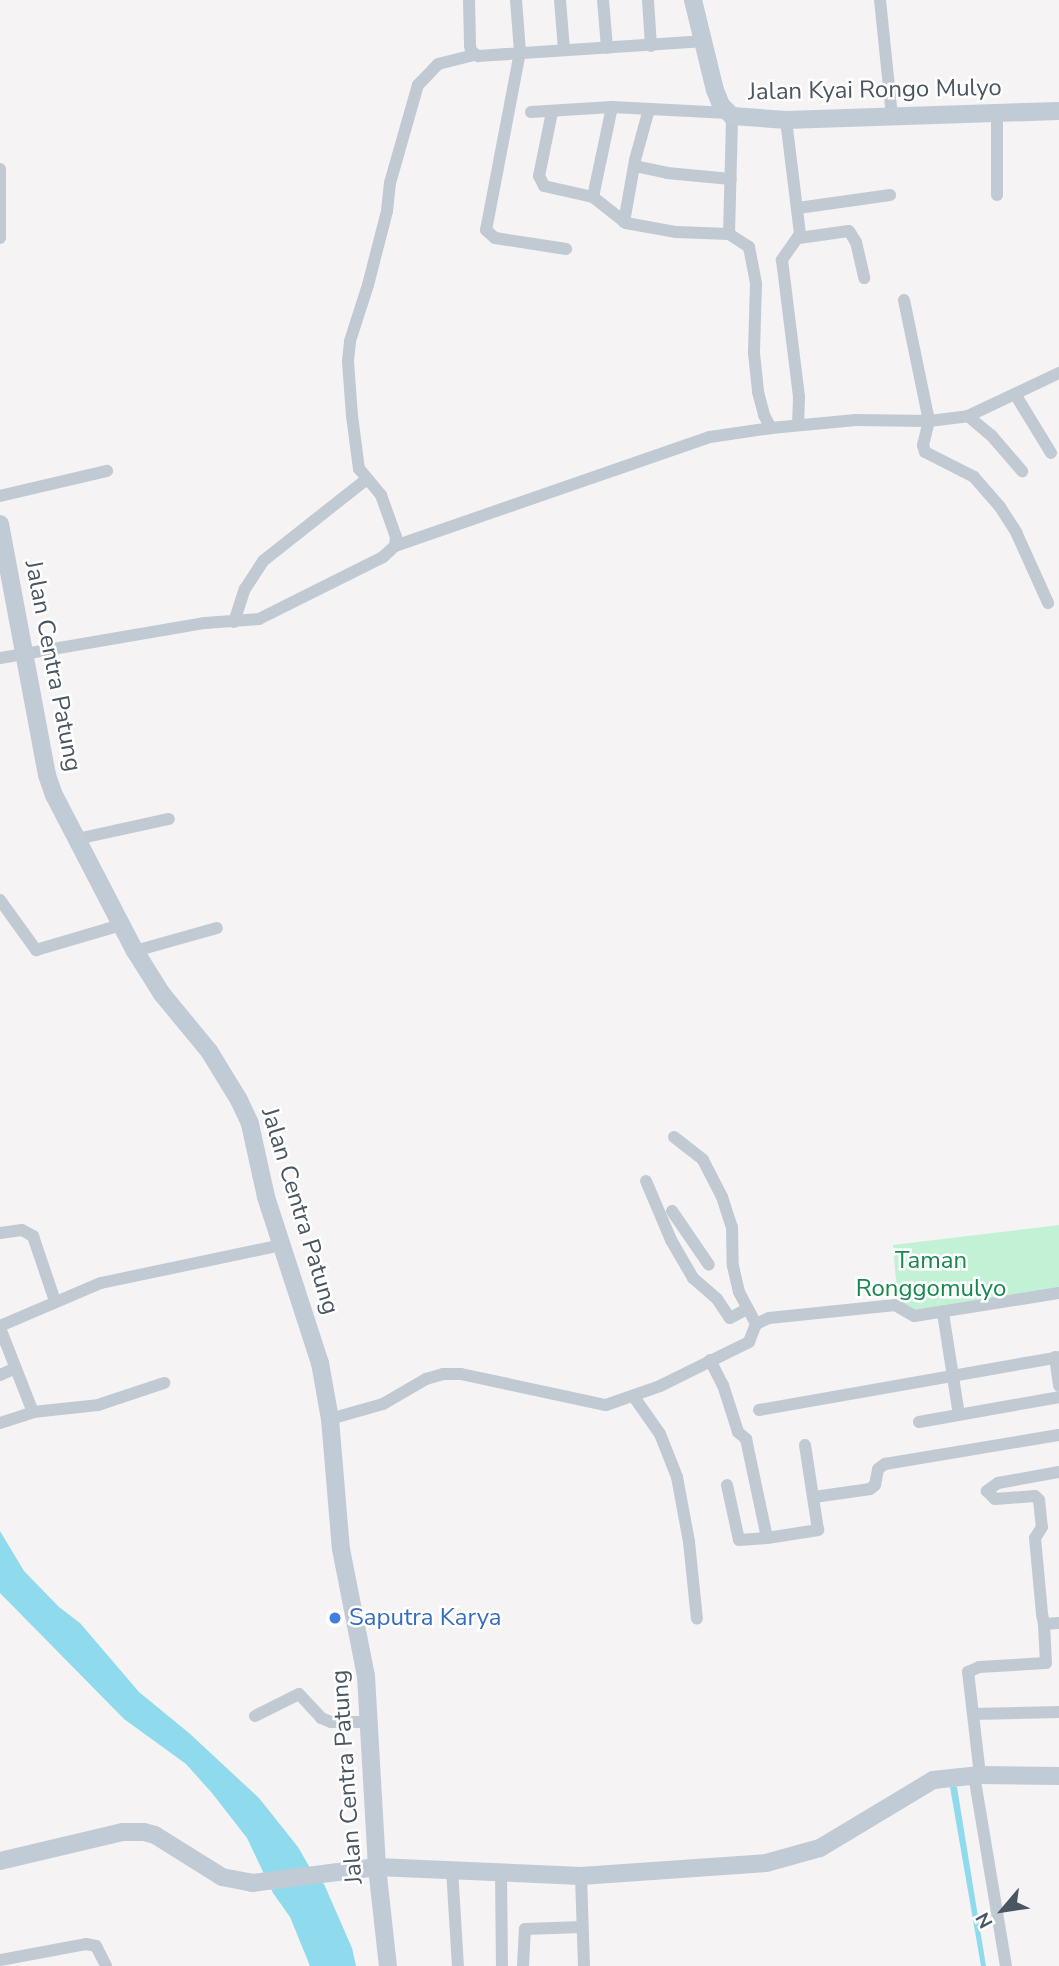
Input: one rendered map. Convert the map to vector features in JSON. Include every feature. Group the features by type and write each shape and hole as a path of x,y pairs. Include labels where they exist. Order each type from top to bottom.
{"street":[{"path":"468,0 470,45 474,55"},
{"path":"516,0 520,52 486,230 495,238 566,249"},
{"path":"560,0 564,50"},
{"path":"603,0 607,48"},
{"path":"648,0 651,46"},
{"name":"Jalan Kyai Rongo Mulyo","path":"693,0 715,90 730,114 786,120 1059,111"},
{"path":"880,0 892,117"},
{"path":"395,546 396,537 381,495 359,468 348,361 350,341 387,211 390,183 418,85 438,64 474,55 701,41"},
{"path":"593,197 612,107"},
{"path":"531,112 612,107 730,114 729,234"},
{"path":"624,222 649,109"},
{"path":"552,112 539,180 544,186 593,197 624,222 676,232 729,234 742,241 752,256 755,284 754,353 758,392 764,415 771,428"},
{"path":"997,113 997,195"},
{"path":"786,120 798,208 799,238"},
{"path":"635,166 731,179"},
{"path":"0,169 0,239"},
{"path":"798,208 890,195"},
{"path":"798,425 799,397 783,254 799,238 849,231 856,242 863,278"},
{"path":"904,300 929,421 923,445 925,452 974,477 1000,507 1016,533 1048,603"},
{"path":"0,658 205,623 259,619 383,557 395,546 710,437 856,420 929,421 968,416 1059,373"},
{"path":"1015,394 1051,453"},
{"path":"968,416 991,435 1022,471"},
{"path":"0,496 107,471"},
{"path":"234,622 245,589 263,561 367,479"},
{"name":"Jalan Centra Patung","path":"0,524 47,775 135,951 162,993 209,1051 239,1100 250,1124 266,1197 320,1363 330,1419 341,1549 366,1676 377,1867 388,1966"},
{"path":"77,839 169,819"},
{"path":"0,900 36,950 121,925"},
{"path":"135,951 217,928"},
{"path":"674,1137 703,1160 726,1205 734,1239 733,1266 747,1309 756,1324"},
{"path":"646,1181 671,1240 693,1278 716,1299 730,1318 747,1309"},
{"path":"672,1211 709,1265"},
{"path":"0,1233 22,1230 33,1236 55,1301"},
{"path":"33,1412 0,1327 102,1283 282,1245"},
{"path":"330,1419 383,1404 426,1379 443,1374 461,1374 606,1405 634,1397 749,1342 756,1324 769,1318 798,1312 868,1306 895,1306 914,1316 1059,1293"},
{"path":"943,1313 959,1415"},
{"path":"759,1410 1057,1357 1059,1386"},
{"path":"710,1360 723,1385 738,1432 746,1439 767,1538"},
{"path":"0,1375 16,1368"},
{"path":"0,1423 33,1412 98,1405 164,1383"},
{"path":"634,1397 660,1434 677,1477 689,1542 697,1619"},
{"path":"919,1422 1059,1397"},
{"path":"814,1497 870,1489 875,1485 878,1469 885,1464 1059,1435"},
{"path":"727,1485 739,1540 818,1530 805,1445"},
{"path":"1006,1966 977,1775 968,1672 979,1667 1046,1663 1035,1538 1042,1527 1039,1500 1035,1496 995,1499 987,1491 998,1483 1059,1472"},
{"path":"1044,1624 1059,1623"},
{"path":"255,1716 299,1694 321,1718 331,1722 370,1722"},
{"path":"973,1714 1059,1712"},
{"path":"0,1861 123,1832 144,1832 155,1835 222,1877 237,1882 320,1877 377,1867 581,1876 766,1863 820,1848 933,1780 977,1775 1059,1776"},
{"path":"452,1869 458,1966"},
{"path":"501,1873 502,1966"},
{"path":"581,1876 584,1966"},
{"path":"523,1966 525,1929 582,1927"},
{"path":"0,1960 86,1944 96,1946 106,1966"}],"green space":[{"name":"Taman Ronggomulyo","path":"1059,1225 1059,1291 917,1312 898,1303 893,1245"}],"water":[{"path":"0,1531 24,1571 59,1607 80,1623 139,1692 189,1733 259,1798 298,1847 317,1880 324,1884 352,1948 356,1966 310,1966 290,1917 273,1893 247,1838 212,1793 186,1764 124,1719 0,1593"},
{"path":"950,1787 957,1787 986,1966 981,1966"}],"place":[{"name":"Saputra Karya","path":"335,1618"}]}
